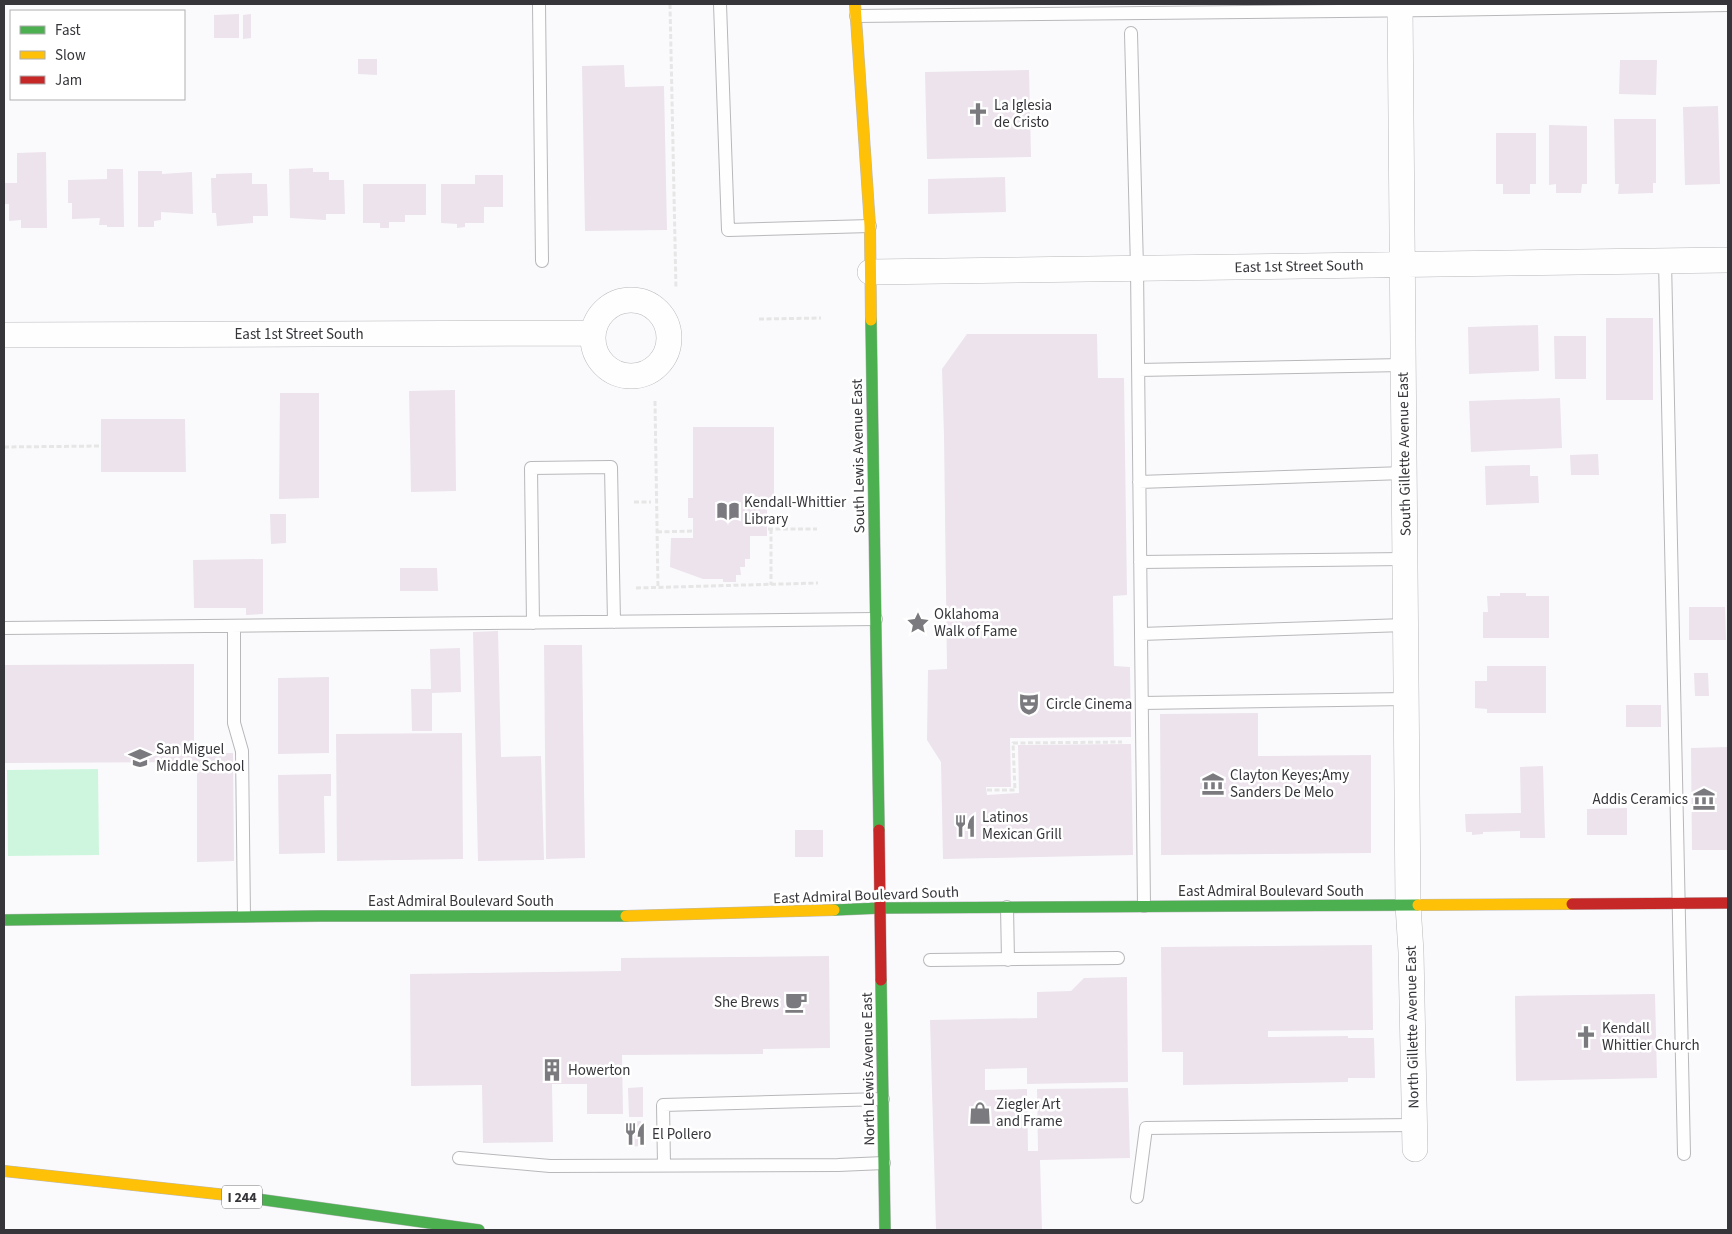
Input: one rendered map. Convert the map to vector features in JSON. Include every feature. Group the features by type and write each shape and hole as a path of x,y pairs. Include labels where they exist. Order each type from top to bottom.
{"main road":[{"name":"South Lewis Avenue East","path":"855,10 870,226 881,908"},
{"name":"East Admiral Boulevard South","path":"4,920 244,916 667,916 804,913 881,908 1728,904"},
{"name":"North Lewis Avenue East","path":"881,908 885,1230"},
{"name":"I 244","path":"4,1171 241,1197 479,1230"}],"street":[{"name":"South Gillette Avenue East","path":"1400,7 1408,905"},
{"name":"East 1st Street South","path":"870,272 1728,260"},
{"name":"East 1st Street South","path":"4,335 593,333"},
{"name":"North Gillette Avenue East","path":"1408,905 1411,952 1415,1137"}],"lane":[{"path":"539,4 542,261"},
{"path":"720,4 728,230 870,226"},
{"path":"855,10 1728,5"},
{"path":"1131,33 1137,268 1144,906"},
{"path":"1665,261 1684,1154"},
{"path":"1138,370 1403,365"},
{"path":"533,622 531,468 611,467 614,622"},
{"path":"1140,482 1404,473"},
{"path":"1140,562 1405,559"},
{"path":"4,628 876,619"},
{"path":"1141,634 1405,625"},
{"path":"234,626 234,723 242,751 244,916"},
{"path":"1142,703 1406,699"},
{"path":"1007,907 1008,960"},
{"path":"930,960 1118,958"},
{"path":"664,1165 663,1106 883,1099"},
{"path":"1137,1197 1146,1128 1415,1137"},
{"path":"459,1158 550,1166 838,1165 884,1163"}],"path":[{"path":"670,4 676,289"},
{"path":"759,320 822,318"},
{"path":"655,401 658,588"},
{"path":"4,446 101,446"},
{"path":"771,585 769,529 817,529"},
{"path":"657,532 693,531"},
{"path":"613,589 818,583"},
{"path":"987,790 1015,790 1013,743 1142,741"}],"green space":[{"path":"98,769 99,855 8,856 7,770"}],"building":[{"path":"239,14 239,38 214,38 214,15"},
{"path":"251,14 251,38 243,39 243,15"},
{"path":"358,59 377,59 377,75 358,74"},
{"path":"1620,60 1657,60 1656,95 1619,94"},
{"path":"624,65 625,87 664,86 667,230 585,231 582,66"},
{"name":"La Iglesia de Cristo","path":"1029,70 1031,157 927,159 925,72"},
{"path":"1718,106 1720,184 1685,185 1683,107"},
{"path":"1614,119 1656,119 1656,183 1653,183 1653,193 1618,194 1619,184 1615,184"},
{"path":"1549,125 1587,126 1587,184 1582,184 1581,193 1556,193 1556,184 1549,185"},
{"path":"1496,133 1536,133 1536,184 1530,184 1530,194 1503,194 1503,184 1496,184"},
{"path":"46,152 47,228 21,228 21,220 9,221 9,204 4,204 4,183 17,183 17,153"},
{"path":"313,168 313,172 329,172 329,180 344,180 345,214 326,214 326,220 290,218 289,169"},
{"path":"107,169 123,169 124,227 99,225 100,218 72,219 72,203 68,203 68,180 107,179"},
{"path":"138,171 162,171 162,174 192,172 193,214 161,212 161,220 154,221 154,227 138,227"},
{"path":"252,173 252,184 267,184 268,216 253,216 253,223 217,226 216,213 212,213 211,178 216,178 216,174"},
{"path":"475,175 503,175 503,207 484,207 484,223 465,223 465,227 457,228 457,224 441,223 441,184 475,184"},
{"path":"1005,177 1006,212 928,214 928,179"},
{"path":"363,184 426,184 426,215 405,215 405,222 389,222 389,228 380,228 380,223 363,223"},
{"path":"1606,318 1653,318 1653,400 1606,400"},
{"path":"1538,325 1539,371 1469,374 1468,327"},
{"path":"967,334 1097,334 1098,378 1124,378 1127,595 1113,596 1114,666 1130,667 1131,737 1010,738 1011,787 986,787 987,795 1019,793 1018,745 1131,744 1133,855 943,859 941,762 927,740 928,670 947,669 942,369"},
{"path":"1554,336 1586,336 1586,379 1555,379"},
{"path":"455,390 456,491 411,492 409,391"},
{"path":"280,393 319,393 319,498 279,499"},
{"path":"1560,398 1562,448 1471,452 1469,401"},
{"path":"101,419 185,419 186,472 101,472"},
{"name":"Kendall-Whittier Library","path":"693,427 774,427 774,504 767,504 767,536 750,536 750,559 745,559 745,567 740,567 741,575 736,575 736,582 723,582 723,579 703,579 670,567 671,538 693,538 693,518 688,518 688,498 693,498"},
{"path":"1598,454 1599,475 1571,475 1570,455"},
{"path":"1530,465 1530,476 1538,476 1539,503 1486,505 1485,466"},
{"path":"270,514 286,514 286,543 271,544"},
{"path":"263,559 263,614 246,615 246,608 194,608 193,560"},
{"path":"400,568 437,568 438,591 400,591"},
{"path":"1500,593 1526,593 1526,596 1549,596 1549,638 1483,638 1483,612 1488,612 1487,596 1500,596"},
{"path":"1689,607 1725,607 1726,640 1689,640"},
{"path":"498,631 501,757 541,756 544,860 478,861 473,632"},
{"path":"544,645 582,645 585,858 546,859"},
{"path":"460,648 461,692 432,693 432,731 412,731 411,689 431,689 430,649"},
{"path":"194,664 194,753 233,753 234,861 197,862 197,762 4,763 4,665"},
{"path":"1487,666 1546,666 1546,713 1487,713 1487,709 1475,708 1475,681 1487,681"},
{"path":"1694,673 1708,673 1709,696 1695,696"},
{"path":"329,677 329,753 278,754 278,678"},
{"path":"1626,705 1661,705 1661,727 1626,727"},
{"path":"1258,713 1258,756 1371,755 1371,853 1161,855 1160,714"},
{"path":"462,733 463,859 337,861 336,734"},
{"name":"Addis Ceramics","path":"1728,747 1728,850 1692,850 1691,748"},
{"path":"1543,766 1545,838 1520,838 1520,831 1483,832 1483,834 1472,835 1472,832 1466,832 1465,814 1521,813 1520,767"},
{"path":"331,774 331,796 324,796 325,853 279,854 278,775"},
{"path":"1627,808 1627,835 1587,835 1587,809"},
{"path":"795,830 823,830 823,857 795,857"},
{"path":"1372,945 1373,1030 1268,1031 1268,1037 1348,1036 1348,1038 1374,1038 1375,1078 1348,1078 1348,1082 1183,1085 1183,1052 1162,1052 1161,947"},
{"path":"829,956 830,1048 763,1049 763,1054 622,1055 623,1114 587,1114 587,1084 552,1084 553,1142 483,1143 482,1085 411,1086 410,974 621,971 621,958"},
{"name":"Ziegler Art and Frame","path":"1127,977 1128,1082 1027,1084 1027,1068 985,1069 985,1090 1027,1089 1028,1151 1038,1151 1037,1089 1128,1088 1130,1158 1040,1160 1042,1230 936,1230 930,1020 1037,1018 1037,992 1071,991 1084,978"},
{"name":"Kendall Whittier Church","path":"1655,994 1657,1078 1516,1081 1515,996"},
{"path":"643,1087 643,1117 629,1117 628,1088"},
{"name":"El Pollero","path":"641,1121 642,1146 629,1147 628,1122"}],"traffic: fast":[{"path":"871,320 879,830"},
{"path":"834,910 881,908 1418,905"},
{"path":"4,920 321,916 626,916"},
{"path":"881,980 885,1230"},
{"path":"236,1196 479,1230"}],"traffic: slow":[{"path":"855,4 870,226 871,320"},
{"path":"1418,905 1572,904"},
{"path":"626,916 834,910"},
{"path":"4,1171 236,1196"}],"traffic: jam":[{"path":"879,830 881,980"},
{"path":"1572,904 1728,903"}],"place":[{"name":"La Iglesia de Cristo","path":"978,114"},
{"name":"Kendall-Whittier Library","path":"728,511"},
{"name":"Oklahoma Walk of Fame","path":"918,623"},
{"name":"Circle Cinema","path":"1029,704"},
{"name":"San Miguel Middle School","path":"140,758"},
{"name":"Clayton Keyes;Amy Sanders De Melo","path":"1213,784"},
{"name":"Addis Ceramics","path":"1704,799"},
{"name":"Latinos Mexican Grill","path":"965,826"},
{"name":"She Brews","path":"796,1002"},
{"name":"Kendall Whittier Church","path":"1586,1037"},
{"name":"Howerton","path":"552,1070"},
{"name":"Ziegler Art and Frame","path":"980,1113"},
{"name":"El Pollero","path":"635,1134"}]}
